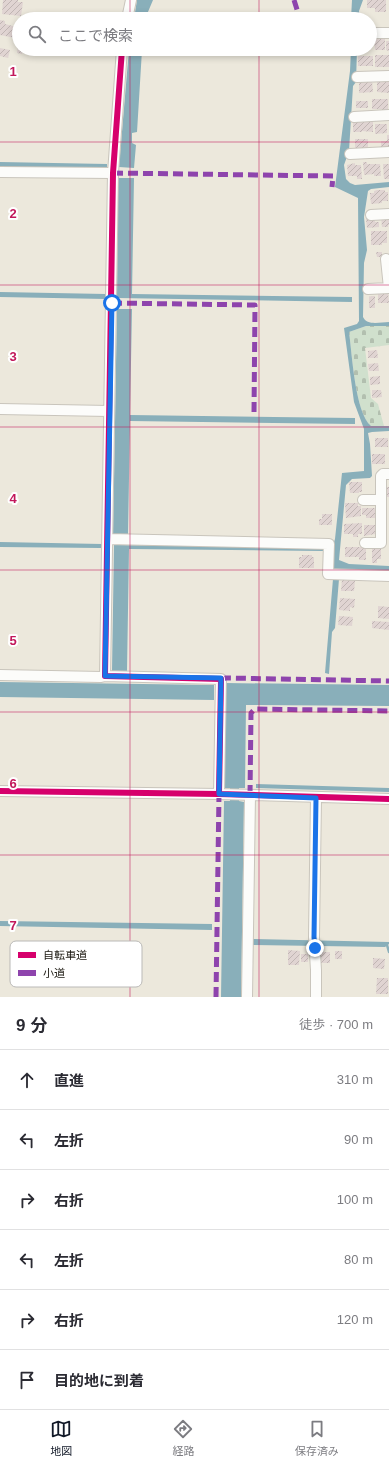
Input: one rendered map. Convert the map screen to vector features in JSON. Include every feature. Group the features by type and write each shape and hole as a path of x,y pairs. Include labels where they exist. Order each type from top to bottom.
{"street":[{"path":"128,12 131,0"},
{"path":"377,33 389,33"},
{"path":"105,676 113,173 121,56"},
{"path":"357,77 389,76"},
{"path":"354,117 389,115"},
{"path":"350,154 389,152"},
{"path":"0,172 113,173"},
{"path":"371,215 389,214"},
{"path":"368,289 389,288 386,259"},
{"path":"0,409 109,411"},
{"path":"365,543 381,543 381,476 383,474 389,474"},
{"path":"364,500 381,500"},
{"path":"108,544 329,544 328,574 389,576"},
{"path":"0,676 221,678 224,795"},
{"path":"0,791 389,799"},
{"path":"245,795 247,997"},
{"path":"316,798 314,942 316,997"}],"green space":[{"path":"366,326 389,326 389,345 365,348 371,398 378,404 384,426 371,426 366,419 361,409 355,382 349,332"}],"water":[{"path":"137,0 153,0 148,12 135,12"},
{"path":"352,0 363,0 359,12 351,12"},
{"path":"128,56 142,56 137,132 132,133 132,143 136,145 134,168 119,167"},
{"path":"351,56 357,56 356,82 353,86 349,151 344,165 346,179 355,185 389,182 389,187 371,189 368,191 364,217 367,250 364,263 363,317 367,322 371,323 389,322 389,326 366,326 349,332 355,382 361,409 371,426 389,426 389,431 368,433 372,476 370,478 352,479 346,485 339,560 349,564 389,566 389,573 333,570 334,542 342,473 364,471 364,429 354,402 344,328 357,324 359,321 358,198 335,187"},
{"path":"0,162 107,164 107,168 0,167"},
{"path":"118,178 134,178 132,294 352,297 352,302 117,298"},
{"path":"0,292 106,294 106,299 0,297"},
{"path":"117,309 132,309 130,415 355,418 355,424 130,421 128,535 113,535"},
{"path":"0,542 102,544 101,548 0,547"},
{"path":"114,545 323,548 323,551 129,549 127,671 112,671"},
{"path":"333,579 339,579 335,628 332,632 329,674 325,673"},
{"path":"0,682 214,685 214,700 0,697"},
{"path":"225,683 389,685 389,706 246,705 245,788 239,788 239,801 244,802 241,997 221,997 224,801 230,801 230,788 224,788"},
{"path":"256,784 389,788 389,792 256,788"},
{"path":"0,921 212,924 212,930 0,926"},
{"path":"253,939 389,942 389,944 385,947 253,945"}],"building":[{"path":"3,0 18,0 18,2 23,2 22,12 12,12 12,15 2,14"},
{"path":"367,0 386,0 386,12 375,12 375,8 367,8"},
{"path":"0,20 5,21 5,24 12,26 12,37 0,35"},
{"path":"377,39 385,39 385,50 377,50"},
{"path":"386,41 389,41 389,51 386,50"},
{"path":"0,48 10,50 8,58 0,56"},
{"path":"389,55 389,67 375,67 375,56"},
{"path":"358,56 373,56 373,66 358,66"},
{"path":"377,80 386,80 386,82 389,82 389,93 377,92"},
{"path":"359,81 372,81 373,92 359,93"},
{"path":"372,99 388,99 388,113 382,113 382,109 372,109"},
{"path":"356,101 368,101 368,108 356,108"},
{"path":"373,121 373,132 353,132 353,122"},
{"path":"375,124 387,124 387,133 375,134"},
{"path":"387,135 389,135 389,147 381,147 381,141 387,141"},
{"path":"355,139 368,139 368,148 355,148"},
{"path":"363,162 367,162 367,164 380,164 381,176 374,176 374,174 364,175"},
{"path":"355,163 355,165 361,165 362,179 357,179 357,176 348,176 347,165"},
{"path":"383,164 389,164 389,179 384,179"},
{"path":"385,190 385,192 388,192 388,201 371,204 370,193 374,193 374,191"},
{"path":"381,217 389,218 388,227 382,227"},
{"path":"375,218 375,222 379,222 379,227 367,228 366,219"},
{"path":"371,231 387,231 387,243 382,243 382,245 371,245"},
{"path":"376,252 382,252 382,257 377,257"},
{"path":"378,292 388,292 389,303 378,303"},
{"path":"375,296 375,308 369,308 369,297"},
{"path":"377,350 378,358 368,358 368,351"},
{"path":"378,363 379,371 369,371 368,364"},
{"path":"380,376 380,384 370,385 370,377"},
{"path":"372,390 381,390 382,397 372,398"},
{"path":"375,438 388,438 388,447 375,447"},
{"path":"372,454 385,454 385,464 372,464"},
{"path":"349,482 362,482 362,492 350,493"},
{"path":"386,487 389,487 389,497 386,497"},
{"path":"345,503 358,503 358,506 361,506 361,516 346,518"},
{"path":"362,508 375,508 375,518 366,518 366,515 362,515"},
{"path":"322,514 332,514 332,525 319,525 319,519 322,519"},
{"path":"362,523 362,534 358,534 358,537 353,537 353,534 344,534 344,524"},
{"path":"364,525 375,525 375,534 364,536"},
{"path":"345,547 366,547 366,560 359,560 359,557 345,557"},
{"path":"372,547 381,547 381,559 377,559 377,563 372,563"},
{"path":"302,555 312,555 312,557 314,557 314,568 299,568 299,557 302,557"},
{"path":"342,580 355,581 354,591 341,591"},
{"path":"340,598 355,599 354,608 350,607 350,611 339,610"},
{"path":"378,606 389,607 389,619 378,618"},
{"path":"339,616 353,617 352,626 338,625"},
{"path":"372,621 389,622 389,630 372,628"},
{"path":"288,950 300,951 299,965 288,965"},
{"path":"335,951 342,951 342,959 335,959"},
{"path":"318,952 330,952 330,963 318,963"},
{"path":"301,954 308,954 308,962 301,962"},
{"path":"373,958 385,959 384,969 373,968"},
{"path":"377,978 388,978 388,994 376,994"}],"waterway":[{"path":"387,945 389,952"}],"marked path":[{"path":"294,0 298,12"},
{"path":"113,173 333,176 332,187"},
{"path":"112,303 255,305 254,413"},
{"path":"221,679 389,681"},
{"path":"250,795 251,713 255,709 389,711"},
{"path":"216,997 219,794"}],"cycle path":[{"path":"121,56 113,173 105,676 221,679 219,794"},
{"path":"0,791 219,794 389,799"}],"route":[{"path":"112,303 105,676 221,678 219,794 316,798 315,948"}]}
